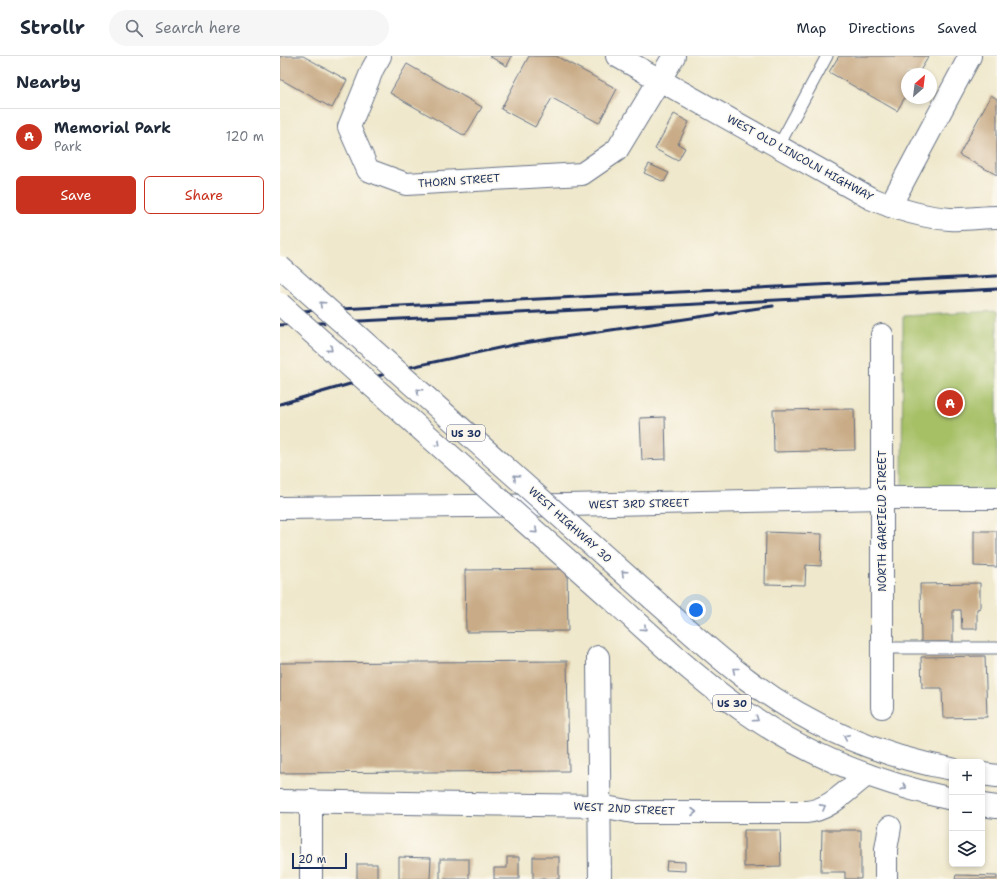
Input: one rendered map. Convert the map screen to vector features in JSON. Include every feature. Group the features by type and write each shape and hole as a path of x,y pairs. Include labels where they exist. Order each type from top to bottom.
{"main road":[{"name":"THORN STREET","path":"380,56 373,68 349,127 368,170 406,184 582,174 617,150 674,56"},
{"name":"WEST OLD LINCOLN HIGHWAY","path":"616,56 870,198 911,213 952,219 997,217"},
{"path":"890,206 970,56"},
{"name":"WEST HIGHWAY 30","path":"280,267 718,656 770,696 794,711 822,725 883,751 909,760 949,768"},
{"name":"US 30","path":"280,304 699,676 757,720 805,748 867,775 900,786 949,798"},
{"name":"NORTH GARFIELD STREET","path":"882,335 882,707"},
{"name":"WEST 3RD STREET","path":"280,508 567,505 882,498 997,498"},
{"path":"598,657 600,879"},
{"path":"985,774 997,776"},
{"name":"WEST 2ND STREET","path":"280,801 600,806 633,812 816,811 841,796 867,775"},
{"path":"311,801 311,879"},
{"path":"985,805 997,807"},
{"path":"886,879 886,849 890,828"}],"lane":[{"path":"778,147 827,56"},
{"path":"883,648 997,648"}],"green space":[{"path":"997,311 997,490 902,491 903,316"}],"building":[{"path":"280,56 303,56 347,80 332,108 280,79"},
{"path":"489,56 512,56 507,66"},
{"path":"529,56 556,56 617,89 599,123 552,98 535,127 501,109"},
{"path":"839,56 929,56 922,68 901,68 901,104 897,111 829,72"},
{"path":"407,64 482,107 465,136 390,93"},
{"path":"991,95 997,99 997,175 959,155"},
{"path":"674,114 689,122 678,144 685,148 678,161 655,149"},
{"path":"649,164 669,173 664,182 644,173"},
{"path":"854,409 855,450 774,452 773,410"},
{"path":"665,417 666,459 642,460 640,418"},
{"path":"974,531 997,531 997,567 974,566"},
{"path":"766,532 822,534 821,566 806,565 805,585 765,584"},
{"path":"567,569 568,631 466,632 465,570"},
{"path":"980,583 980,608 977,609 977,629 962,629 961,610 953,610 953,642 921,642 920,584"},
{"path":"985,656 987,717 943,718 942,688 922,688 921,657"},
{"path":"567,661 569,771 280,773 280,663"},
{"path":"744,830 780,830 781,866 744,867"},
{"path":"822,830 861,830 861,879 845,879 845,872 821,872"},
{"path":"399,857 431,858 430,879 399,879"},
{"path":"507,857 519,857 519,879 494,879 494,868 507,868"},
{"path":"533,857 559,857 559,879 533,879"},
{"path":"440,859 469,859 469,879 440,879"},
{"path":"667,861 685,862 685,871 666,870"},
{"path":"357,864 377,864 377,879 357,879"},
{"path":"956,875 997,876 997,879 955,879"}],"railway":[{"path":"280,312 997,276"},
{"path":"280,325 997,289"},
{"path":"280,404 406,368 517,344 773,306"}],"place":[{"name":"Memorial Park","path":"950,403"}]}
